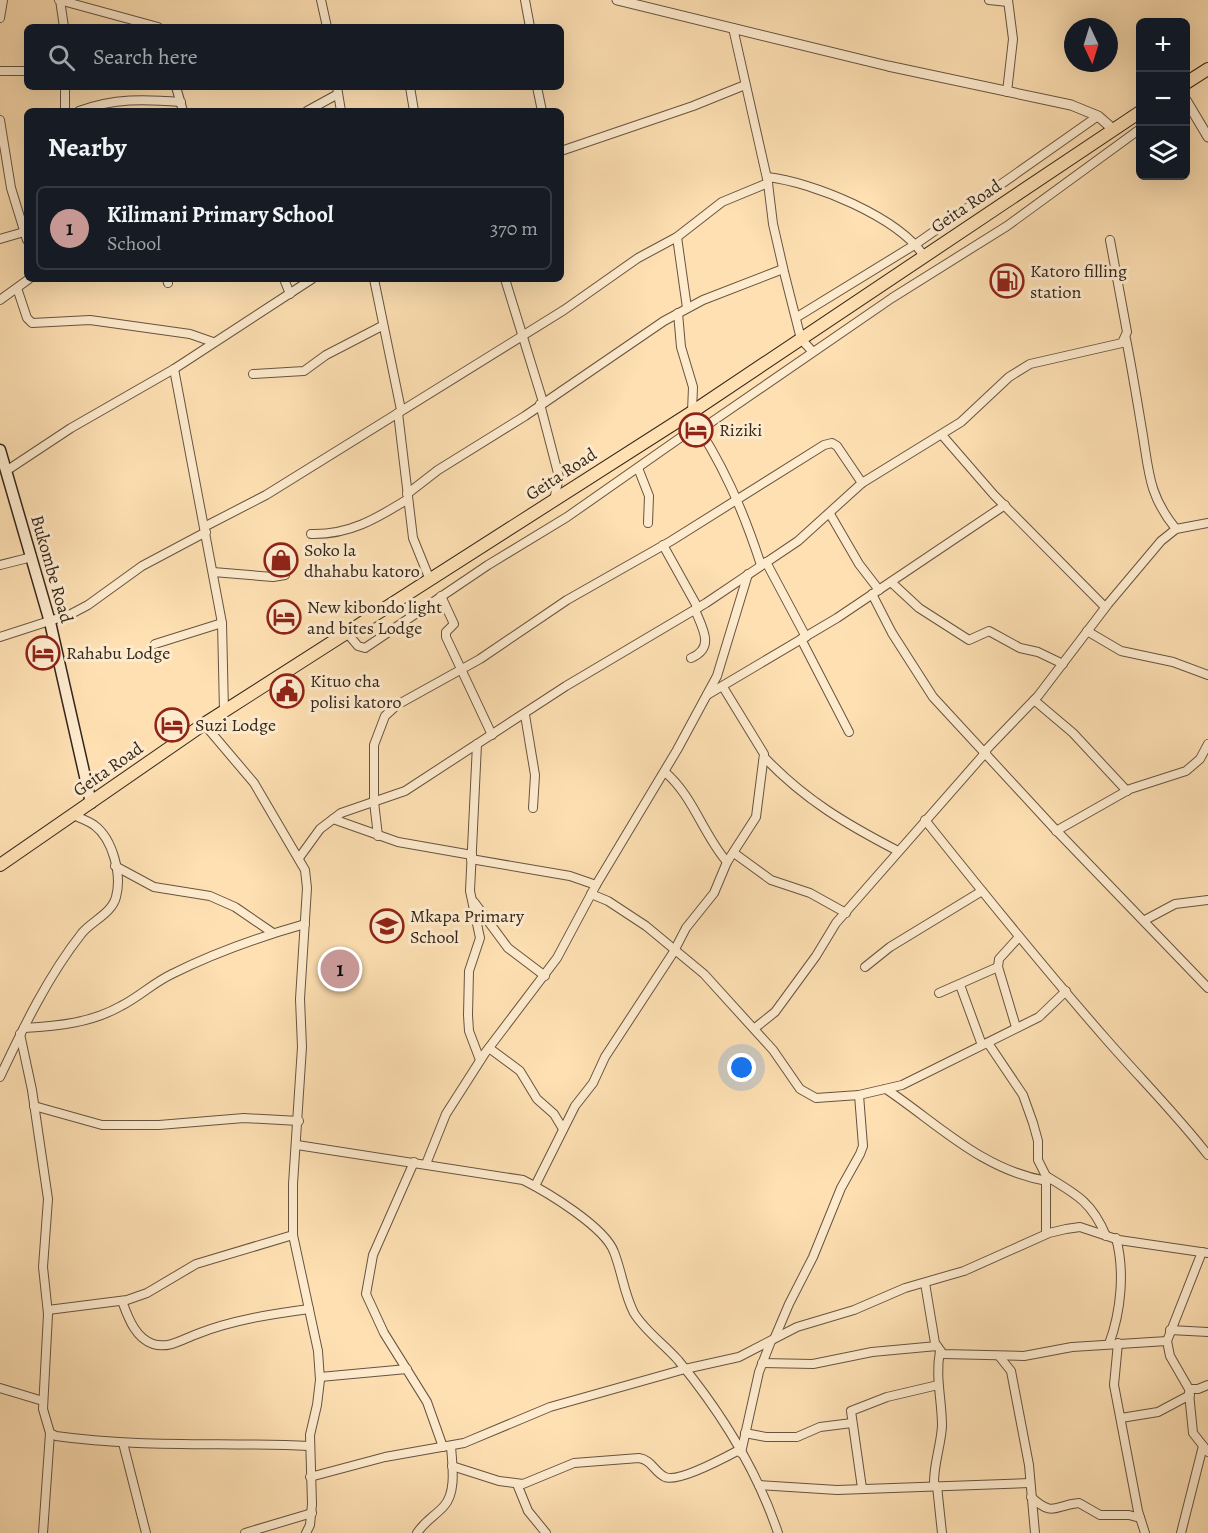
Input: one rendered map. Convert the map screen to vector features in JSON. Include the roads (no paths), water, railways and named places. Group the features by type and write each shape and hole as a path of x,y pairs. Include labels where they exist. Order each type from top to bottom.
{"highway":[{"path":"1190,79 1208,69"},
{"name":"Geita Road","path":"0,865 204,724 691,413 1136,115"}],"main road":[{"name":"Bukombe Road","path":"0,450 50,622 91,803"}],"street":[{"path":"0,18 3,0"},
{"path":"64,24 60,0 147,24"},
{"path":"321,0 326,24"},
{"path":"525,0 529,24"},
{"path":"617,0 641,3 733,28 1071,105 1098,116 1114,130"},
{"path":"989,0 1008,1 1013,39 1007,92"},
{"path":"733,28 768,180 773,224 783,269 801,339 812,351"},
{"path":"0,71 24,71"},
{"path":"564,151 693,106 745,85"},
{"path":"65,90 65,108"},
{"path":"177,90 182,107"},
{"path":"311,108 338,90 341,108"},
{"path":"410,90 414,108"},
{"path":"538,90 541,108"},
{"path":"91,108 123,100 145,98 182,107"},
{"path":"1190,108 1208,137"},
{"path":"797,317 916,244 1098,116"},
{"path":"0,120 11,188 24,233"},
{"path":"347,633 358,646 365,648 441,596 567,517 812,351 1007,226 1136,132"},
{"path":"0,638 50,622 88,605 142,566 266,495 523,334 638,258 677,237 722,202 768,180 806,184 847,202 897,229 916,244 924,256"},
{"path":"0,239 24,236"},
{"path":"677,237 687,308"},
{"path":"1110,240 1126,320 1126,339 1145,447 1147,472 1158,504 1176,529"},
{"path":"311,534 345,532 366,524 408,496 438,470 678,313 783,269"},
{"path":"0,300 25,282"},
{"path":"285,282 290,294"},
{"path":"3,466 174,369 308,282"},
{"path":"375,282 399,412 413,538 430,580"},
{"path":"506,282 542,403 559,477 554,500"},
{"path":"17,288 27,318 32,323 90,320 190,334 213,342"},
{"path":"678,313 681,347 693,387 691,413 738,499 763,563 804,638 849,732"},
{"path":"253,375 304,371 326,355 382,326"},
{"path":"299,858 321,829 341,813 405,791 525,715 566,686 697,609 798,541 862,483 942,435 1029,364 1113,347 1126,339"},
{"path":"174,369 222,623 224,711"},
{"path":"942,435 1005,505 1105,607"},
{"path":"378,836 374,802 374,745 384,716 397,705 460,670 567,600 663,545 738,499 758,484 832,443 862,483"},
{"path":"638,468 649,496 648,523"},
{"path":"707,695 804,638 1005,505"},
{"path":"830,514 876,592 891,633 933,697 1056,831 1145,920 1208,988"},
{"path":"755,1028 775,1012 816,956 836,923 985,751 1034,700 1150,552 1176,529 1208,523"},
{"path":"663,545 697,609 704,630 705,647 702,653 691,658"},
{"path":"0,565 32,557"},
{"path":"213,572 273,577 285,575"},
{"path":"426,1164 446,1114 480,1060 545,976 596,885 665,772 707,695 727,646 748,574"},
{"path":"891,582 919,608 969,640 989,631 1020,648 1038,652 1063,664"},
{"path":"441,596 454,624 446,632 446,637 492,735"},
{"path":"155,644 222,623"},
{"path":"1087,631 1121,651 1173,662 1208,675"},
{"path":"535,1186 563,1128 695,914 714,893 727,862 735,853 756,817 764,753 723,687"},
{"path":"1034,700 1073,733 1127,791"},
{"path":"525,715 535,775 533,807"},
{"path":"204,724 254,783 305,870 307,888 300,999 302,1047 299,1121 293,1184 293,1235 318,1351 320,1377 309,1446 312,1513 306,1533"},
{"path":"477,744 471,857 472,899 480,938 469,971 468,1015 469,1031 480,1060"},
{"path":"1056,831 1127,791 1186,771 1200,759 1208,744"},
{"path":"764,757 788,782 834,817 898,851"},
{"path":"665,772 682,788 699,821 727,862"},
{"path":"0,1077 22,1031 67,952 86,929 113,905 117,894 116,866 111,848 95,826 73,815"},
{"path":"333,819 398,842 570,876 596,885"},
{"path":"925,820 1019,937 1146,1085 1170,1108 1208,1155"},
{"path":"735,853 771,880 810,894 846,913"},
{"path":"116,866 154,887 210,896 235,907 273,933"},
{"path":"865,967 890,947 982,891"},
{"path":"591,894 608,901 675,948 704,974 755,1028 800,1089 823,1099 859,1095 902,1085 1039,1017 1066,991"},
{"path":"472,899 508,948 545,976"},
{"path":"1145,920 1175,904 1208,900"},
{"path":"22,1031 96,1018 123,1006 147,987 172,974 273,933 305,924"},
{"path":"1016,1027 998,967 999,959 1019,937"},
{"path":"939,993 998,967"},
{"path":"960,985 985,1044 1028,1105 1038,1142 1038,1160 1046,1178 1046,1234"},
{"path":"22,1031 48,1199 43,1267 48,1310 43,1401 50,1433 43,1533"},
{"path":"489,1048 520,1071 529,1082 537,1099 554,1114 563,1128"},
{"path":"886,1089 964,1148 1006,1169 1046,1178 1080,1196 1093,1209 1106,1236"},
{"path":"740,1451 762,1363 841,1188 863,1146 859,1095"},
{"path":"34,1107 102,1125 159,1125 244,1118 299,1121"},
{"path":"297,1145 523,1180 588,1222 611,1244 634,1313 685,1369 722,1421 759,1485 778,1533"},
{"path":"414,1162 377,1243 366,1287 369,1305 427,1402 447,1446 452,1466 449,1498 445,1505 424,1522 417,1533"},
{"path":"310,1478 386,1457 447,1446 479,1437 550,1407 685,1369 739,1357 797,1327 854,1310 897,1291 979,1265 1046,1234 1080,1227 1106,1236 1205,1252 1167,1341 1170,1356 1189,1391 1192,1427 1206,1449 1181,1533"},
{"path":"48,1310 122,1301 147,1293 204,1261 293,1235"},
{"path":"1109,1344 1118,1315 1120,1262 1116,1238"},
{"path":"925,1283 938,1349 942,1429 934,1461 942,1533"},
{"path":"122,1301 138,1334 152,1344 168,1346 200,1332 251,1319 309,1309"},
{"path":"1170,1330 1208,1332"},
{"path":"762,1363 813,1364 872,1352 938,1349 950,1355 1024,1356 1072,1347 1167,1341"},
{"path":"1118,1343 1114,1385 1140,1518 1145,1533"},
{"path":"999,1356 1011,1371 1030,1483 1035,1533"},
{"path":"320,1377 408,1369"},
{"path":"1120,1418 1158,1412 1189,1391 1208,1384"},
{"path":"862,1488 850,1416 854,1408 912,1389 938,1385"},
{"path":"0,1388 43,1401"},
{"path":"745,1433 766,1437 797,1437 820,1427 852,1423"},
{"path":"50,1433 92,1442 309,1446"},
{"path":"123,1443 146,1533"},
{"path":"452,1466 516,1484 530,1483 574,1463 639,1458 645,1459 663,1476 669,1478 692,1472 740,1451"},
{"path":"759,1485 805,1490 1030,1483"},
{"path":"516,1484 528,1511 546,1533"},
{"path":"1031,1497 1046,1509 1053,1510 1079,1503 1100,1515 1129,1515 1140,1518"},
{"path":"245,1533 312,1513"}],"place":[{"name":"Katoro filling station","path":"1007,281"},
{"name":"Riziki","path":"696,430"},
{"name":"Soko la dhahabu katoro","path":"281,560"},
{"name":"New kibondo light and bites Lodge","path":"284,617"},
{"name":"Rahabu Lodge","path":"43,653"},
{"name":"Kituo cha polisi katoro","path":"287,691"},
{"name":"Suzi Lodge","path":"172,725"},
{"name":"Mkapa Primary School","path":"387,926"},
{"name":"Kilimani Primary School","path":"340,969"}]}
